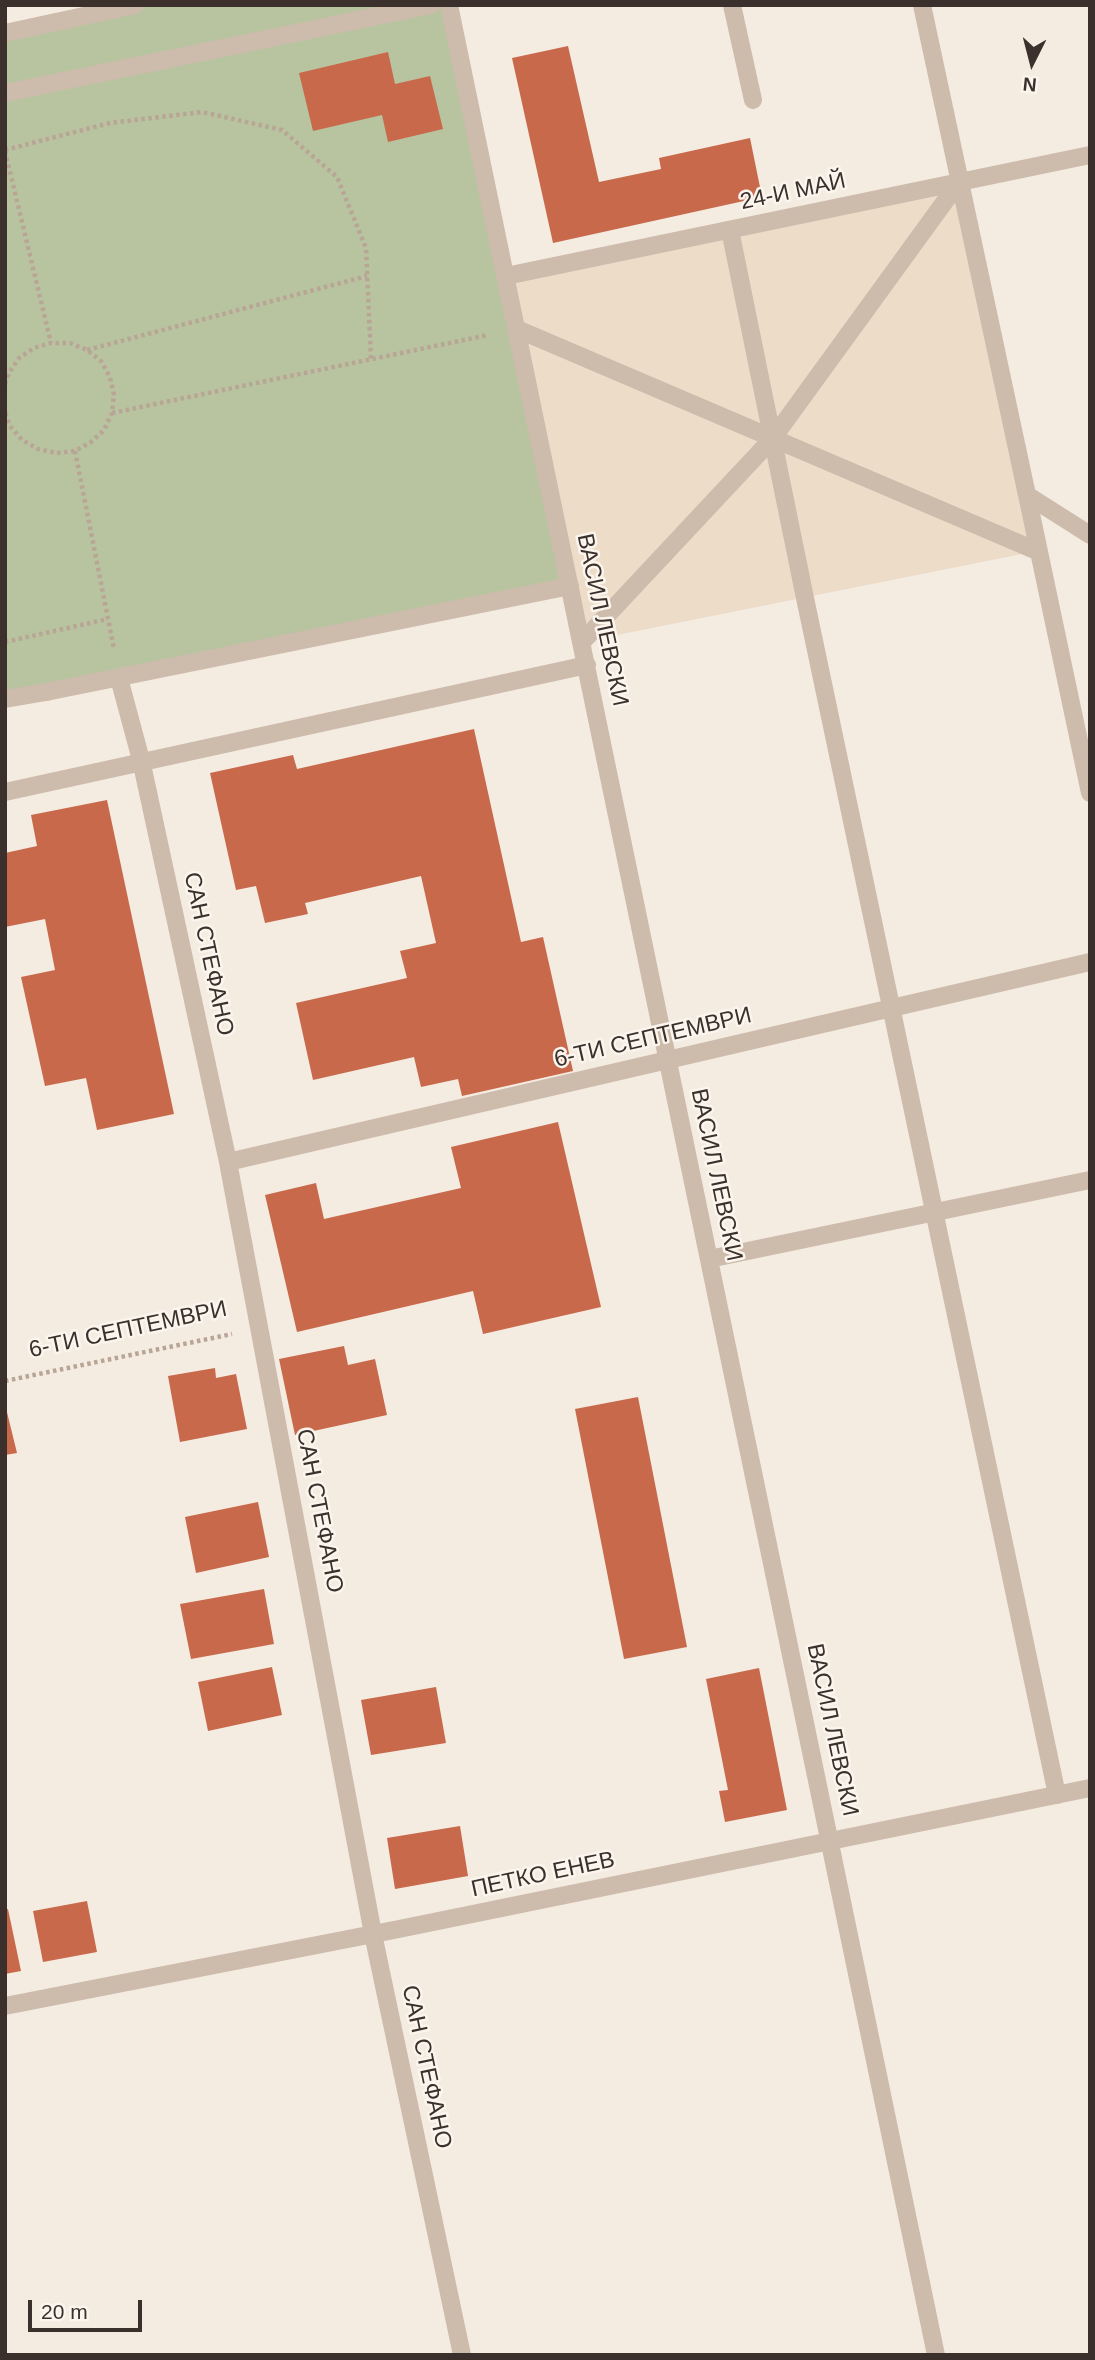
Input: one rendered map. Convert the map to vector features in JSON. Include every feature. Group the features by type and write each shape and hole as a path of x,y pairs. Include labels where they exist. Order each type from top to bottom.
{"street":[{"path":"5,33 135,5"},
{"path":"5,93 431,5"},
{"name":"ВАСИЛ ЛЕВСКИ","path":"449,5 936,2355"},
{"path":"732,5 753,100"},
{"path":"922,5 1090,793"},
{"name":"24-И МАЙ","path":"506,276 1090,155"},
{"path":"582,642 773,438 959,182"},
{"path":"730,230 1057,1795"},
{"path":"517,329 1037,551"},
{"path":"1027,495 1090,535"},
{"path":"5,699 570,586"},
{"path":"5,792 587,665"},
{"name":"САН СТЕФАНО","path":"119,678 141,761 228,1162 373,1934 462,2355"},
{"name":"6-ТИ СЕПТЕМВРИ","path":"228,1162 1090,961"},
{"path":"709,1259 1090,1180"},
{"name":"ПЕТКО ЕНЕВ","path":"5,2006 1090,1788"}],"path":[{"path":"51,343 5,150 110,123 202,112 282,130 337,177 366,248 371,359"},
{"path":"87,350 367,275"},
{"path":"112,413 517,329"},
{"path":"5,384 19,358 34,348 51,343 70,344 87,350 101,361 110,377 114,395 112,413 104,430 75,451 56,453 38,449 22,440 10,426 5,412"},
{"path":"75,451 119,678"},
{"path":"5,642 108,620"},
{"name":"6-ТИ СЕПТЕМВРИ","path":"5,1381 260,1328"}],"green space":[{"path":"135,5 449,5 570,586 5,699 5,33"}],"shaded area":[{"path":"959,182 1037,551 582,642 506,276"}],"building":[{"path":"568,46 599,182 661,169 659,158 750,138 762,197 553,243 512,58"},
{"path":"388,52 395,84 430,76 443,129 388,142 382,115 313,131 299,73"},
{"path":"474,729 521,942 543,937 573,1071 462,1096 458,1079 421,1087 414,1057 313,1080 296,1003 407,978 400,951 436,943 421,876 305,903 308,914 265,923 256,886 236,890 210,773 293,755 297,769"},
{"path":"107,800 174,1114 97,1130 86,1078 45,1086 21,977 55,970 45,919 5,927 5,853 37,846 31,815"},
{"path":"558,1122 601,1307 483,1334 473,1291 297,1332 265,1195 316,1183 324,1219 461,1188 451,1147"},
{"path":"344,1346 348,1365 375,1359 387,1415 295,1435 279,1359"},
{"path":"215,1368 216,1378 236,1374 247,1429 180,1442 168,1376"},
{"path":"638,1397 687,1647 624,1659 575,1409"},
{"path":"5,1404 17,1453 5,1455"},
{"path":"258,1502 269,1557 196,1573 185,1517"},
{"path":"264,1589 274,1644 191,1659 180,1604"},
{"path":"272,1667 282,1715 208,1731 198,1682"},
{"path":"759,1668 787,1810 725,1822 719,1791 728,1790 706,1679"},
{"path":"436,1687 446,1743 371,1755 361,1700"},
{"path":"460,1826 468,1876 395,1889 387,1838"},
{"path":"87,1901 97,1952 43,1962 33,1911"},
{"path":"8,1909 21,1971 5,1974 5,1910"}]}
